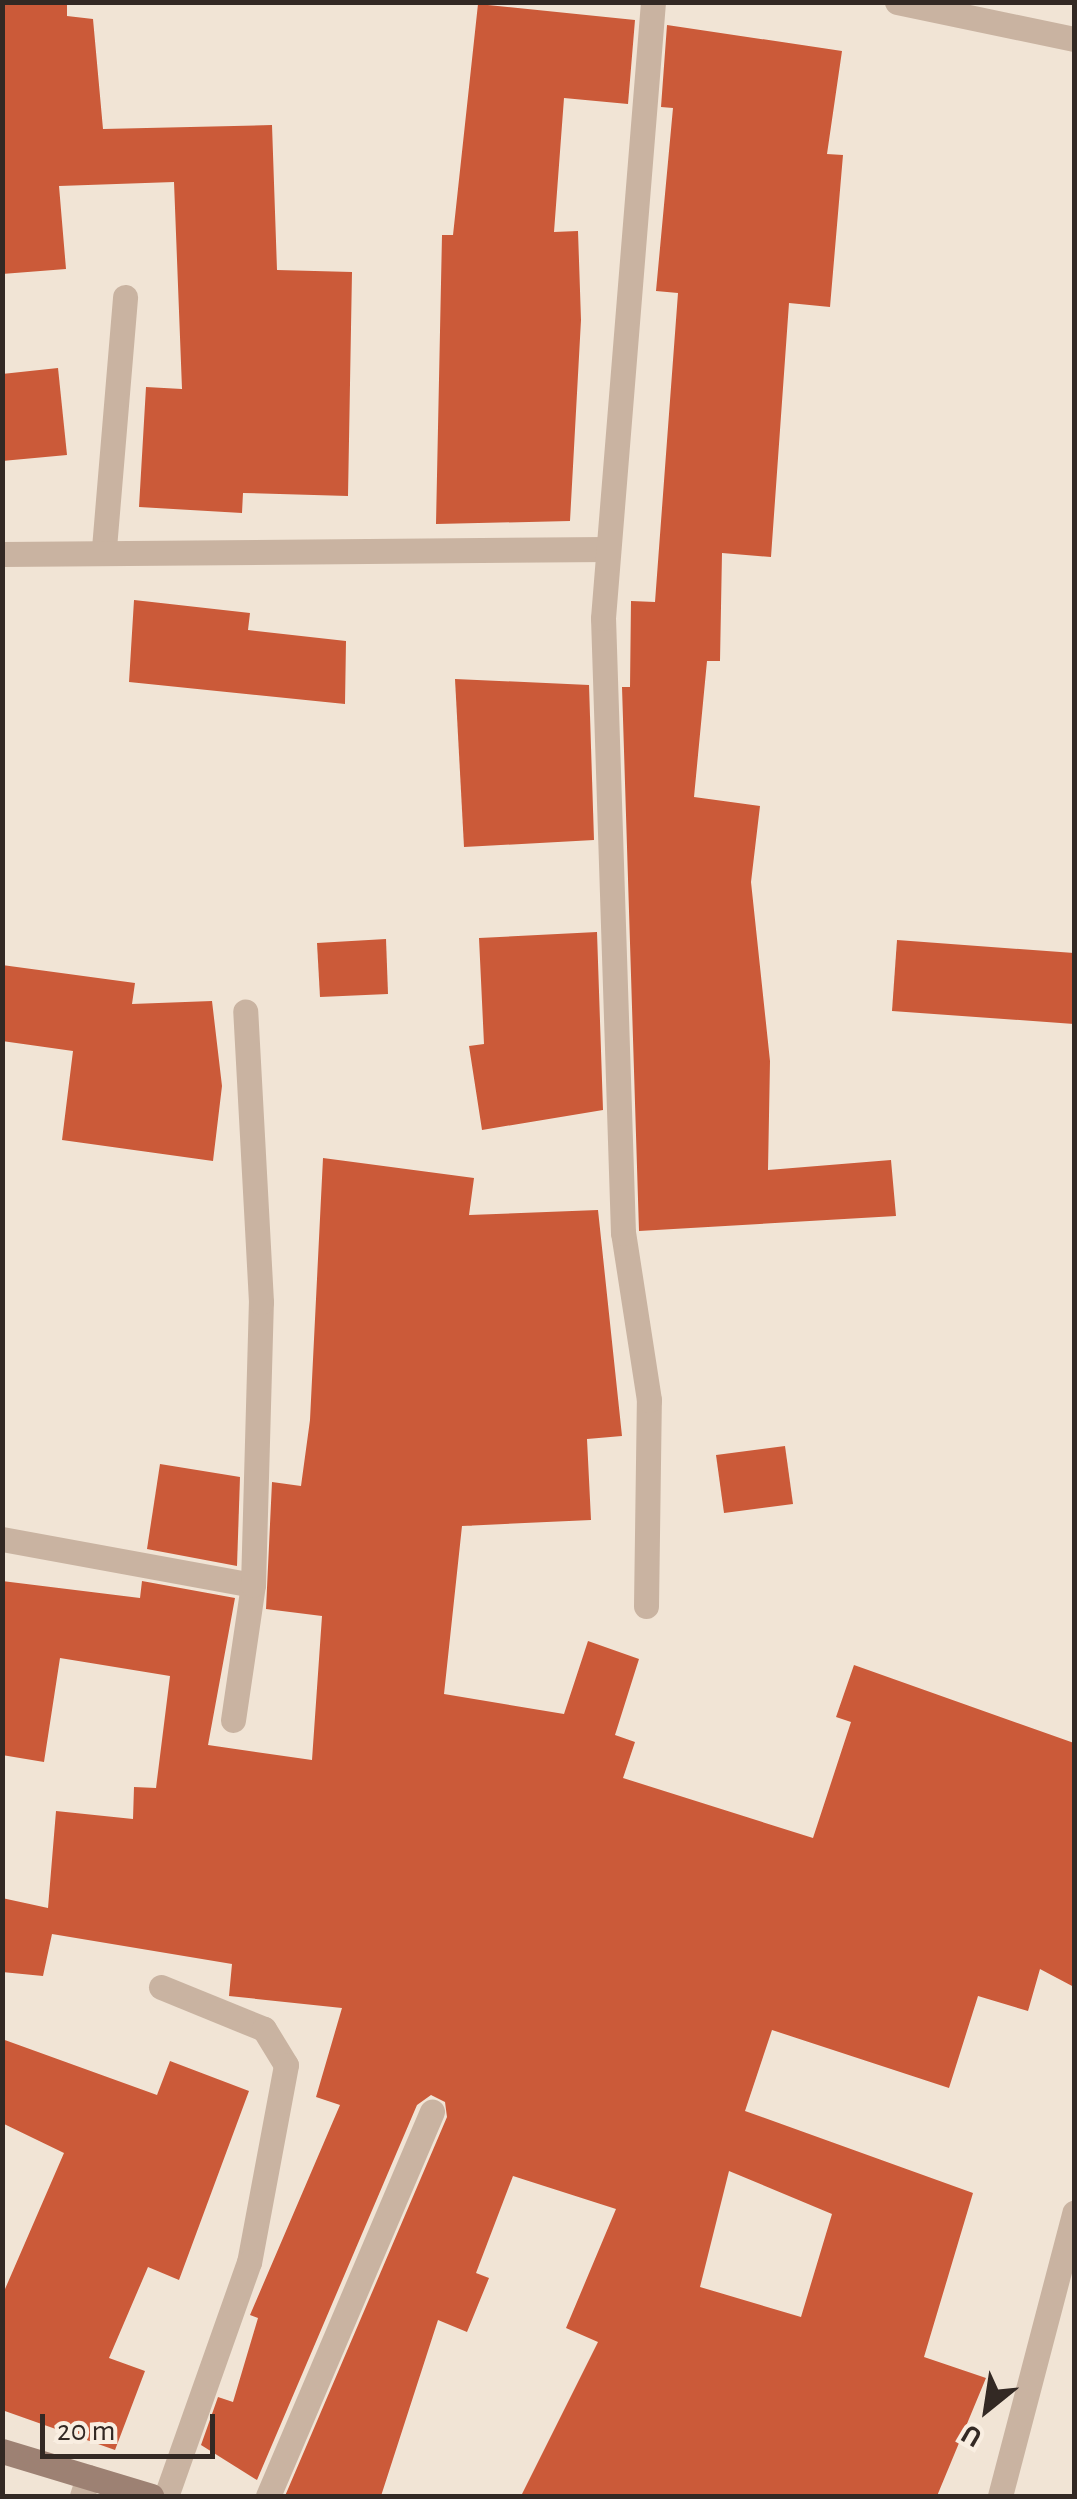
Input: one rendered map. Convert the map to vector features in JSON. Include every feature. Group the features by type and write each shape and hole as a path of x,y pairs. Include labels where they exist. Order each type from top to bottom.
{"main road":[{"path":"2,2451 85,2487 152,2496"}],"street":[{"path":"646,1606 649,1400 623,1233 604,760 608,549 653,2"},
{"path":"898,2 1074,40"},
{"path":"104,548 125,297"},
{"path":"2,554 104,548 608,549"},
{"path":"232,1720 253,1585 261,1302 245,1012"},
{"path":"2,1539 253,1585"},
{"path":"161,1986 264,2029 286,2065 258,2231 166,2496"},
{"path":"268,2496 432,2111"},
{"path":"1000,2496 1074,2212"}],"building":[{"path":"2,2 67,2 67,16 93,19 103,129 272,125 277,270 352,272 348,496 243,493 242,513 139,507 146,387 182,389 174,182 59,186 66,269 2,274"},
{"path":"478,4 635,20 628,104 564,98 554,232 578,231 581,320 570,521 436,524 442,235 453,235"},
{"path":"667,25 842,51 827,154 843,155 830,307 789,303 771,557 722,553 720,661 707,661 694,797 760,806 751,882 770,1061 768,1170 891,1160 896,1216 639,1231 622,687 630,687 631,601 655,602 678,293 656,291 673,108 661,107"},
{"path":"58,368 67,455 2,461 2,374"},
{"path":"134,600 250,613 248,630 346,641 345,704 129,682"},
{"path":"455,679 589,685 594,840 464,847"},
{"path":"597,932 603,1110 482,1130 469,1046 484,1044 479,938"},
{"path":"386,939 388,994 320,997 317,943"},
{"path":"897,940 1074,953 1074,1024 892,1011"},
{"path":"2,965 135,983 132,1004 212,1001 222,1086 213,1161 62,1140 73,1051 2,1041"},
{"path":"323,1158 474,1178 469,1215 598,1210 622,1436 587,1439 591,1520 462,1526 444,1694 564,1714 588,1641 639,1659 615,1735 635,1742 623,1778 813,1838 851,1722 836,1717 854,1665 1074,1743 1074,1987 1040,1969 1028,2011 978,1996 949,2088 772,2030 745,2111 973,2193 924,2357 986,2378 937,2496 521,2496 598,2342 566,2328 616,2209 513,2176 476,2273 489,2278 467,2332 438,2320 381,2496 285,2496 447,2117 445,2102 431,2095 417,2105 257,2480 201,2445 218,2397 233,2402 258,2318 250,2315 340,2105 316,2097 342,2008 229,1996 232,1964 52,1934 43,1976 2,1972 2,1898 48,1908 56,1811 133,1819 134,1787 156,1788 170,1676 60,1658 44,1762 2,1755 2,1581 140,1598 142,1581 235,1598 208,1745 312,1760 322,1616 266,1609 272,1482 301,1486 310,1420","holes":["729,2171 832,2214 801,2317 700,2287"]},
{"path":"785,1446 793,1504 724,1513 716,1455"},
{"path":"160,1464 240,1477 237,1566 147,1549"},
{"path":"2,2039 157,2095 170,2061 249,2091 179,2280 148,2267 109,2358 145,2371 115,2450 2,2410 2,2296 64,2153 2,2123"}]}
